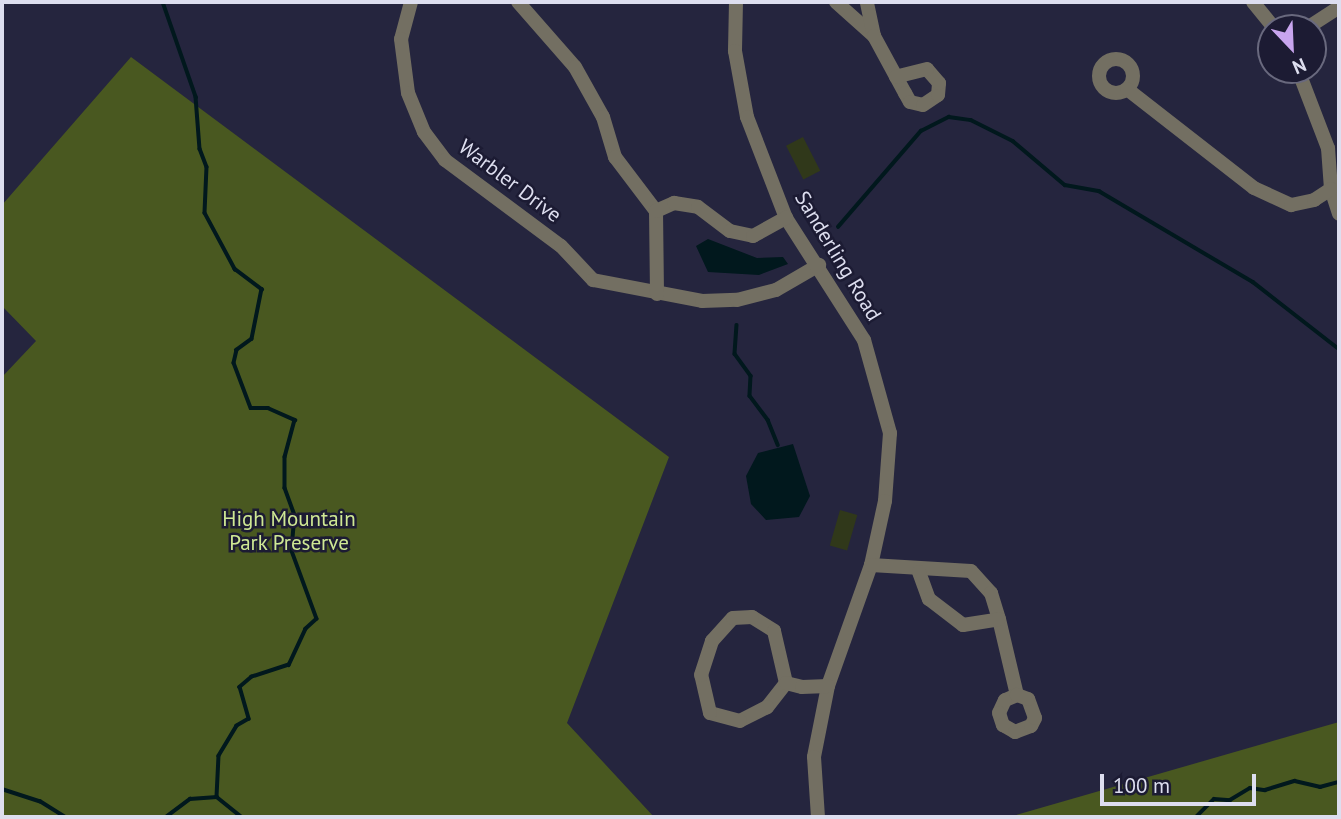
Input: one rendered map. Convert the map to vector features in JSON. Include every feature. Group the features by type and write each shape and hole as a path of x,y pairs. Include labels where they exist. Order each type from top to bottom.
{"street":[{"name":"Warbler Drive","path":"411,2 401,39 408,93 424,132 445,160 561,246 593,280 702,301 737,300 776,290 818,265"},
{"path":"517,2 575,67 603,117 615,157 656,211 657,294"},
{"name":"Sanderling Road","path":"736,2 735,51 747,117 786,218 864,340 890,433 885,501 871,565 828,686 814,757 818,817"},
{"path":"836,2 874,36"},
{"path":"867,2 874,36 897,77"},
{"path":"1305,84 1334,146 1331,189 1339,214"},
{"path":"1127,89 1254,188 1291,205 1314,200 1331,189"},
{"path":"656,211 674,202 698,207 730,231 752,236 786,218"},
{"path":"871,565 919,572 947,568 971,571 991,593 1017,695"},
{"path":"919,572 929,599 963,625 999,619"},
{"path":"752,617 774,631 786,683 767,707 740,721 710,713 701,675 712,641 733,618 752,617"},
{"path":"786,683 802,687 828,686"}],"green space":[{"name":"High Mountain Park Preserve","path":"131,57 669,457 567,723 654,817 2,817 2,377 36,341 2,306 2,205"},
{"path":"803,137 820,171 803,179 786,146"},
{"path":"840,510 857,515 847,551 830,546"},
{"path":"1339,722 1339,817 1009,817"}],"water":[{"path":"708,239 757,258 783,257 788,264 759,275 708,272 696,246"},
{"path":"793,444 810,496 799,517 766,520 751,504 746,476 758,453"}],"waterway":[{"path":"163,2 196,97 200,149 207,167 205,213 235,269 262,289 252,339 237,350 234,363 251,408 268,408 295,420 285,457 285,488 295,515 292,551 317,619 306,629 289,665 252,677 240,687 249,719 237,726 219,756 217,797"},
{"path":"838,227 921,131 949,117 971,120 1013,141 1065,185 1099,191 1253,282 1339,349"},
{"path":"737,325 735,354 751,376 750,396 768,420 778,445"},
{"path":"1196,817 1214,799 1230,800 1250,788 1265,790 1295,781 1320,787 1339,782"},
{"path":"2,789 40,801 66,817"},
{"path":"166,817 190,799 217,797 242,817"}]}
